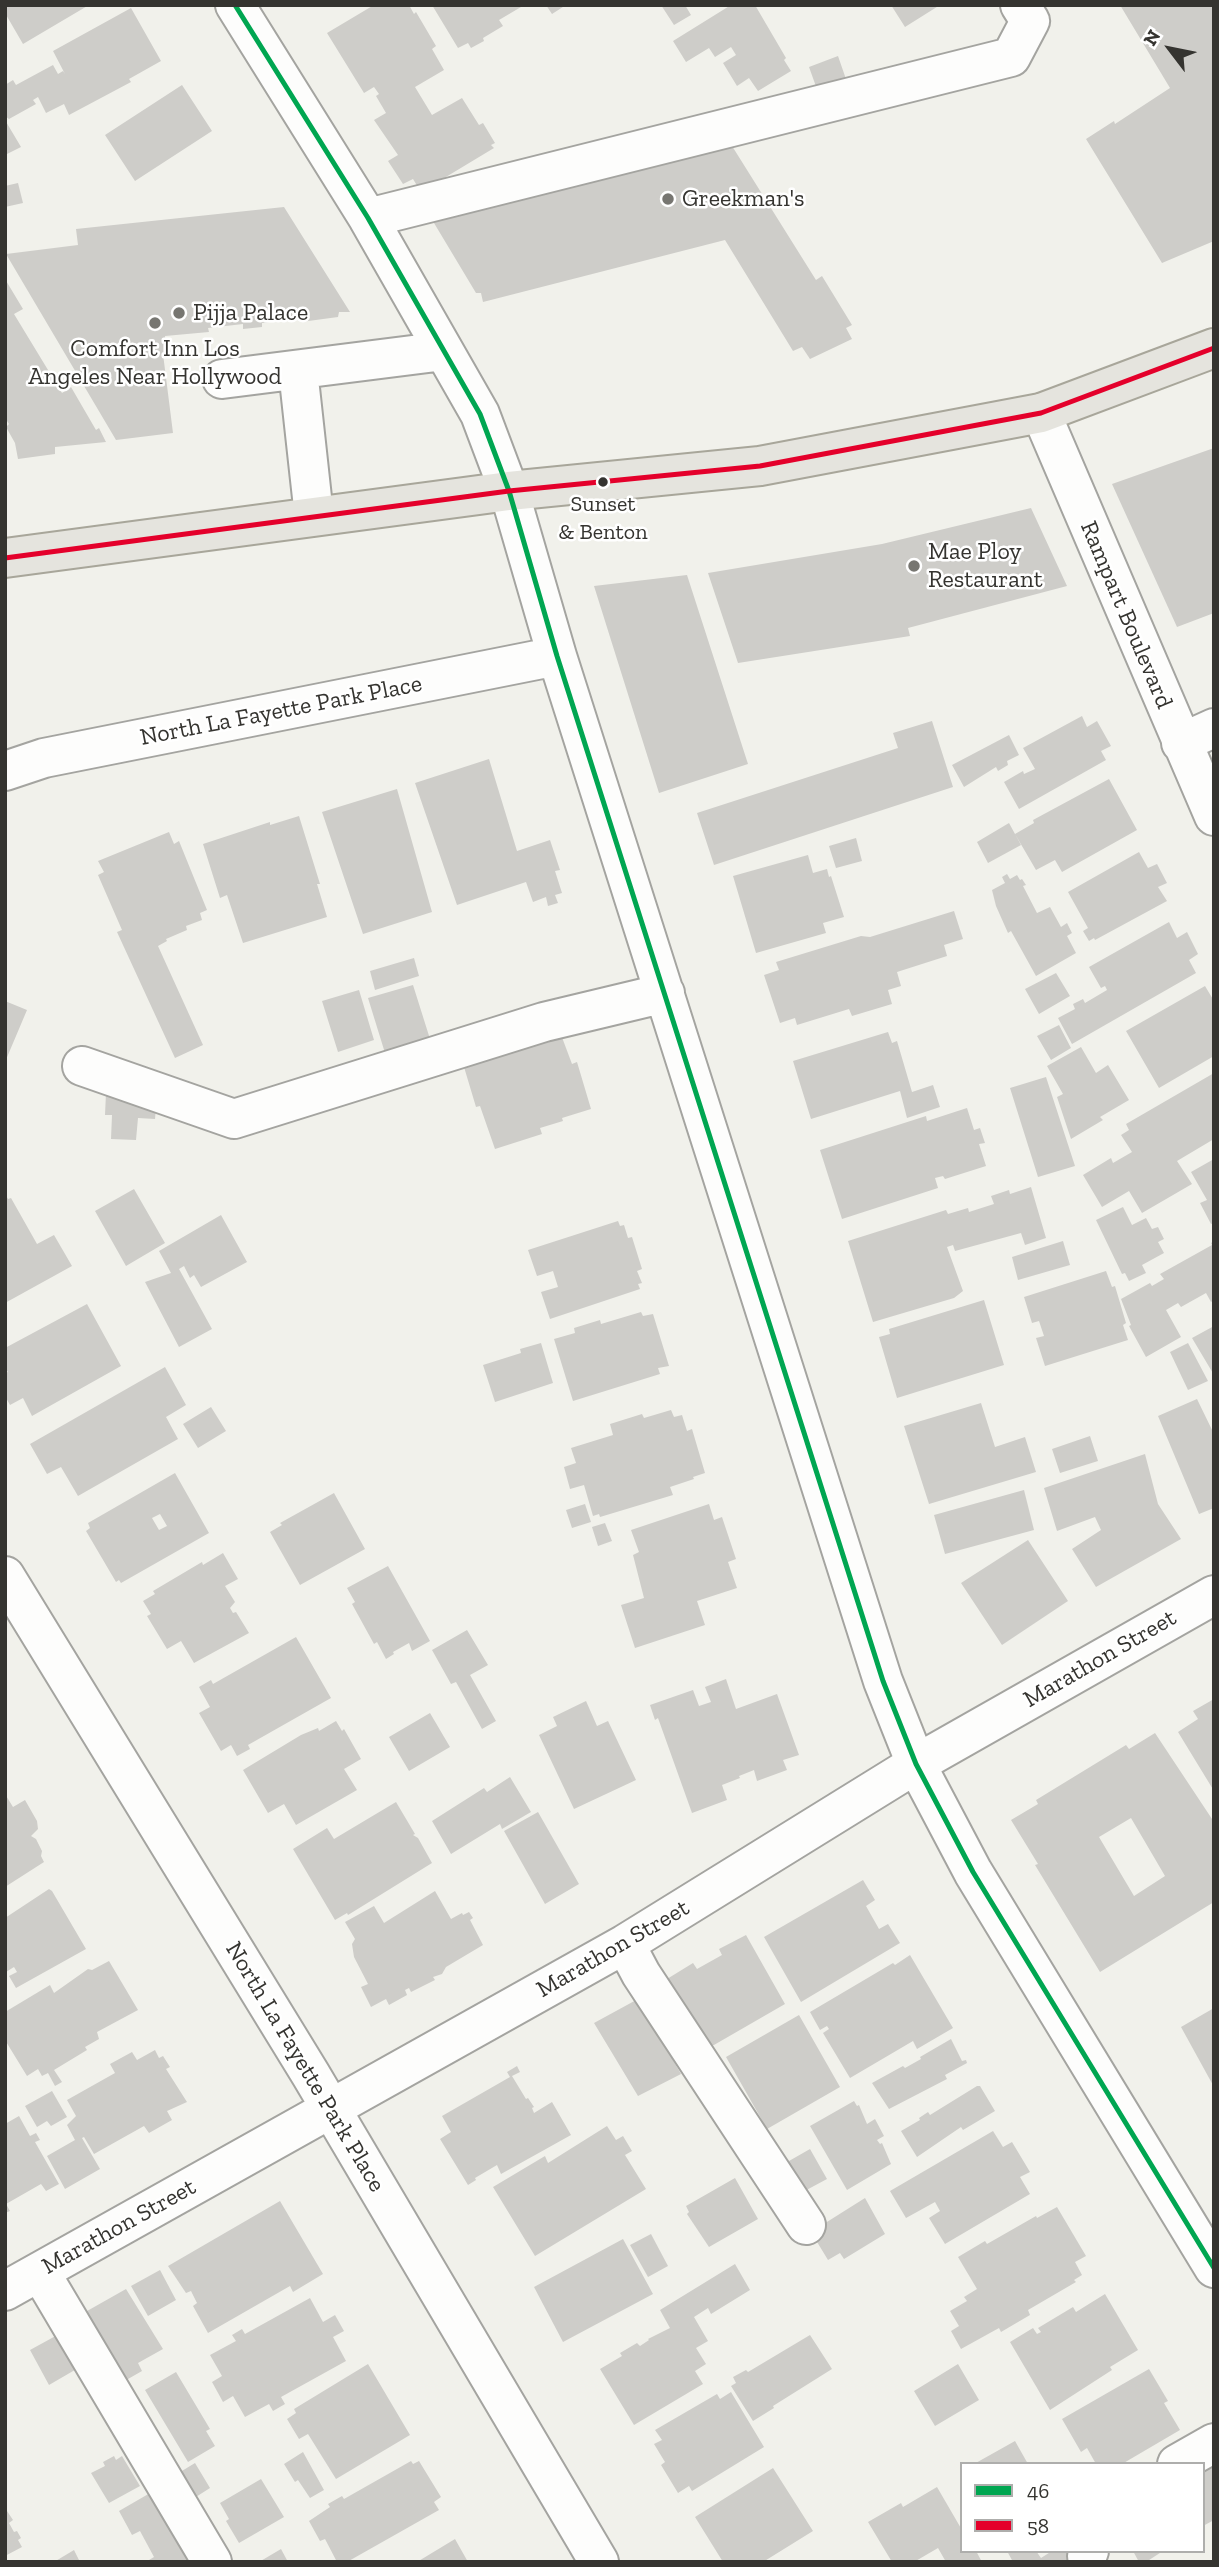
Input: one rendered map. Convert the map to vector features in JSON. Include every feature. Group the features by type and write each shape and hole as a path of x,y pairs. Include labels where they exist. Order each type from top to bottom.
{"main road":[{"path":"5,558 509,491 760,466 1041,413 1214,348"}],"street":[{"path":"235,5 368,218 480,414 509,491 557,656 883,1681 916,1765 973,1872 1214,2268"},
{"path":"368,218 1011,57 1030,21 1020,5"},
{"path":"222,379 444,351"},
{"path":"298,370 314,516"},
{"name":"Rampart Boulevard","path":"1041,413 1197,736 1214,816"},
{"name":"North La Fayette Park Place","path":"5,771 44,758 557,656"},
{"path":"82,1066 234,1119 544,1022 664,993"},
{"name":"North La Fayette Park Place","path":"5,1576 331,2108 599,2562"},
{"name":"Marathon Street","path":"5,2291 625,1944 916,1765 1214,1595"},
{"path":"625,1944 641,1974 806,2225"},
{"path":"40,2272 212,2562"},
{"path":"1181,2462 1214,2443"}],"building":[{"path":"7,5 89,5 23,44 5,13"},
{"path":"374,5 409,5 436,46 432,49 444,70 415,87 432,115 462,98 479,125 483,123 495,143 491,145 494,148 421,192 413,179 403,184 388,161 398,155 374,120 386,113 376,96 379,94 374,87 364,93 327,33"},
{"path":"432,5 521,7 499,20 503,26 483,38 484,41 471,48 468,43 458,48"},
{"path":"546,5 566,5 552,14"},
{"path":"661,5 685,5 691,15 674,25"},
{"path":"731,5 755,5 791,71 758,91 749,78 737,86 723,63 736,55 731,47 715,57 709,48 686,62 673,41"},
{"path":"891,5 940,5 905,27"},
{"path":"1120,5 1214,5 1214,241 1162,263 1086,139 1114,121 1115,124 1170,88"},
{"path":"131,8 161,61 129,79 131,82 69,115 64,104 46,113 38,97 33,100 36,104 9,119 5,116 5,85 13,80 16,85 53,65 58,74 63,71 65,74 53,51"},
{"path":"838,56 847,82 818,92 809,67"},
{"path":"182,85 212,131 135,181 105,135"},
{"path":"5,120 21,147 5,155"},
{"path":"727,138 816,280 822,276 852,325 846,328 852,339 810,359 802,347 793,351 725,240 483,302 481,293 476,293 428,213"},
{"path":"18,183 23,203 5,207 5,186"},
{"name":"Comfort Inn Los Angeles Near Hollywood","path":"284,207 350,312 339,312 338,317 301,322 301,318 262,323 262,327 243,329 243,324 208,328 209,332 165,336 166,354 163,354 173,433 116,440 6,254 78,245 76,229"},
{"path":"5,279 23,309 14,314 62,393 71,387 106,442 55,447 55,454 18,459 5,418"},
{"path":"1214,448 1214,613 1177,627 1112,484"},
{"path":"1031,508 1067,586 908,628 910,636 738,663 708,573 882,544"},
{"path":"687,575 748,764 659,793 594,586"},
{"path":"1082,716 1087,727 1097,721 1111,746 1101,751 1106,760 1019,809 1004,782 1023,771 1024,774 1035,769 1023,748"},
{"path":"932,721 953,787 714,865 697,813 898,748 893,733"},
{"path":"1009,735 1019,755 1007,761 1008,765 998,771 996,767 964,787 952,765"},
{"path":"489,759 517,851 550,840 560,870 555,871 562,893 555,895 558,903 548,906 546,897 533,902 526,882 457,905 415,783"},
{"path":"1109,779 1137,830 1062,872 1055,860 1036,870 1015,834 1034,823 1033,820"},
{"path":"397,789 432,912 363,934 322,812"},
{"path":"299,816 327,917 243,943 227,895 220,898 203,844 270,822 270,825"},
{"path":"1009,823 1021,845 988,863 977,842"},
{"path":"169,832 174,844 179,841 207,910 200,913 202,920 186,926 187,930 166,939 167,941 158,946 203,1045 175,1058 117,932 122,930 98,875 104,872 98,861"},
{"path":"856,838 862,861 836,868 829,846"},
{"path":"1139,852 1148,868 1157,864 1167,883 1158,887 1167,901 1089,941 1083,931 1088,928 1068,892"},
{"path":"808,855 813,873 827,869 844,917 823,923 826,933 756,953 733,876"},
{"path":"1007,874 1010,879 1017,875 1022,879 1037,913 1050,907 1061,927 1067,923 1072,933 1067,936 1076,953 1036,976 1011,931 1008,933 996,906 992,890 1005,883 1002,877"},
{"path":"954,911 963,939 944,945 947,956 897,972 901,986 888,990 892,1004 852,1016 849,1009 797,1025 795,1018 780,1023 764,975 779,970 776,962"},
{"path":"1169,922 1177,938 1187,932 1198,954 1189,960 1196,973 1072,1044 1058,1018 1075,1009 1073,1004 1083,999 1085,1003 1107,990 1105,986 1101,988 1089,967"},
{"path":"414,958 419,976 375,990 370,971"},
{"path":"1056,973 1070,996 1039,1014 1025,989"},
{"path":"413,985 430,1039 385,1053 368,998"},
{"path":"1205,986 1214,1001 1214,1056 1159,1088 1126,1031"},
{"path":"359,990 374,1040 338,1052 322,1001"},
{"path":"5,1001 27,1010 5,1062"},
{"path":"1059,1025 1071,1048 1051,1060 1037,1036"},
{"path":"560,1032 572,1064 577,1062 591,1109 540,1128 542,1134 495,1149 480,1106 476,1107 464,1067"},
{"path":"888,1032 892,1043 897,1041 912,1092 933,1085 940,1107 907,1118 900,1091 811,1119 793,1061"},
{"path":"1081,1047 1096,1073 1108,1065 1129,1100 1071,1139 1057,1097 1063,1094 1047,1066"},
{"path":"1214,1073 1214,1139 1177,1161 1192,1184 1142,1213 1129,1191 1102,1207 1083,1175 1111,1158 1113,1163 1132,1152 1121,1135 1129,1130 1126,1124"},
{"path":"1046,1077 1075,1166 1038,1177 1010,1088"},
{"path":"106,1093 157,1096 155,1119 138,1118 136,1140 111,1139 112,1115 105,1115"},
{"path":"967,1108 974,1130 980,1128 985,1143 979,1144 986,1166 945,1179 943,1176 935,1178 938,1188 842,1219 820,1150 926,1116 927,1121"},
{"path":"1214,1159 1214,1223 1211,1224 1200,1203 1207,1200 1191,1172"},
{"path":"1031,1187 1046,1238 1025,1245 1021,1233 955,1251 953,1245 947,1247 963,1291 954,1298 873,1322 848,1241 946,1210 948,1214 968,1208 969,1212 994,1204 991,1196 1009,1190 1010,1194"},
{"path":"134,1189 165,1243 126,1266 95,1211"},
{"path":"5,1194 8,1199 11,1198 37,1244 54,1235 72,1266 5,1303"},
{"path":"1123,1207 1132,1225 1146,1218 1152,1229 1158,1227 1164,1239 1158,1242 1164,1253 1142,1265 1146,1273 1129,1281 1125,1273 1122,1274 1096,1220"},
{"path":"221,1215 247,1262 201,1287 194,1275 190,1278 184,1266 179,1269 212,1329 179,1347 145,1282 171,1273 159,1251"},
{"path":"618,1221 620,1226 624,1225 628,1238 632,1237 642,1269 637,1271 642,1283 638,1284 640,1289 550,1319 541,1292 558,1287 553,1271 537,1276 528,1250"},
{"path":"1063,1241 1070,1265 1018,1280 1012,1257"},
{"path":"1214,1241 1214,1300 1211,1302 1206,1293 1181,1307 1178,1303 1166,1310 1181,1337 1146,1357 1129,1326 1131,1325 1121,1299 1150,1283 1152,1286 1164,1279 1160,1274 1212,1245"},
{"path":"1106,1271 1112,1287 1115,1286 1128,1340 1045,1366 1036,1338 1044,1336 1039,1321 1032,1323 1024,1297"},
{"path":"984,1300 1004,1365 897,1398 879,1337 890,1334 889,1329"},
{"path":"87,1304 121,1366 32,1416 23,1398 10,1405 5,1396 5,1373 8,1372 5,1368 5,1348"},
{"path":"641,1312 643,1316 653,1314 669,1366 658,1368 660,1374 573,1401 554,1339 575,1333 574,1328 600,1320 601,1324"},
{"path":"1214,1326 1214,1375 1192,1338"},
{"path":"541,1343 553,1383 495,1402 483,1365 521,1353 520,1349"},
{"path":"1188,1343 1208,1381 1188,1390 1170,1352"},
{"path":"165,1367 186,1405 166,1417 178,1439 78,1496 61,1467 47,1474 30,1444"},
{"path":"1197,1399 1214,1434 1214,1508 1199,1514 1158,1416"},
{"path":"981,1403 995,1447 1025,1437 1036,1472 929,1504 904,1426"},
{"path":"211,1407 226,1431 198,1448 183,1424"},
{"path":"671,1410 674,1417 682,1415 687,1431 692,1429 705,1473 670,1487 673,1495 600,1517 599,1514 593,1516 584,1485 570,1489 564,1467 576,1463 571,1448 613,1435 610,1424 642,1414 644,1418"},
{"path":"1090,1436 1098,1461 1060,1473 1052,1449"},
{"path":"1145,1454 1158,1504 1181,1539 1096,1587 1072,1549 1101,1530 1095,1517 1057,1531 1044,1488"},
{"path":"175,1473 209,1533 121,1583 119,1580 116,1582 86,1531 90,1528 88,1523","holes":["160,1514 167,1526 159,1530 152,1518"]},
{"path":"1024,1490 1034,1530 945,1554 934,1515"},
{"path":"334,1493 365,1549 300,1585 270,1532 282,1525 280,1523"},
{"path":"585,1504 591,1522 572,1528 566,1510"},
{"path":"709,1504 714,1520 722,1517 736,1559 728,1562 737,1588 697,1601 705,1625 635,1648 621,1605 644,1598 633,1555 639,1552 631,1530"},
{"path":"605,1523 612,1541 598,1546 592,1527"},
{"path":"1028,1540 1068,1601 1002,1645 961,1583"},
{"path":"223,1553 238,1579 225,1586 235,1602 230,1608 233,1613 236,1612 249,1633 194,1663 181,1641 167,1649 147,1616 151,1614 143,1601 155,1594 153,1591 202,1562 203,1565"},
{"path":"388,1566 430,1641 412,1651 409,1643 386,1659 377,1642 374,1644 352,1604 355,1602 347,1588"},
{"path":"467,1630 488,1665 470,1675 496,1721 482,1729 456,1682 451,1684 432,1650"},
{"path":"296,1637 331,1698 248,1745 250,1749 237,1756 231,1745 221,1751 199,1713 210,1707 199,1687 211,1680 213,1684"},
{"path":"726,1679 736,1709 777,1694 799,1755 783,1760 787,1770 757,1781 754,1770 722,1785 727,1800 692,1813 658,1718 655,1720 650,1705 693,1690 699,1706 711,1702 705,1687"},
{"path":"1214,1699 1214,1791 1178,1732 1198,1719 1193,1711"},
{"path":"586,1701 597,1726 608,1721 636,1780 574,1809 539,1735 557,1726 553,1717"},
{"path":"430,1713 450,1747 409,1771 389,1737"},
{"path":"336,1721 342,1731 344,1729 361,1759 344,1769 357,1790 296,1825 284,1804 268,1813 243,1770 301,1735 318,1728 319,1731"},
{"path":"1155,1733 1214,1822 1214,1902 1100,1972 1011,1820 1038,1804 1036,1800 1126,1745 1129,1749","holes":["1131,1818 1165,1876 1134,1896 1099,1837"]},
{"path":"510,1777 531,1812 502,1829 500,1824 451,1854 432,1821 484,1788 487,1792"},
{"path":"5,1794 13,1807 25,1800 37,1821 38,1829 31,1836 36,1839 42,1851 44,1862 5,1887"},
{"path":"396,1802 415,1834 413,1835 418,1838 432,1863 348,1915 347,1913 335,1920 293,1849 327,1828 334,1839"},
{"path":"538,1812 579,1884 545,1904 504,1831"},
{"path":"863,1880 875,1900 866,1906 879,1929 888,1924 900,1943 801,2002 764,1937"},
{"path":"49,1889 86,1949 16,1988 9,1976 17,1972 14,1967 6,1972 5,1970 5,1918"},
{"path":"435,1891 451,1919 469,1912 473,1918 470,1920 483,1945 446,1967 442,1974 433,1977 435,1980 411,1992 409,1988 405,1990 407,1995 389,2005 386,1999 371,2007 361,1987 368,1984 354,1957 352,1944 355,1939 345,1922 374,1906 384,1923"},
{"path":"746,1935 785,2004 707,2049 667,1979 693,1963 697,1969 722,1955 719,1949"},
{"path":"910,1955 953,2028 917,2049 913,2041 850,2078 823,2033 829,2029 827,2026 820,2030 810,2012"},
{"path":"109,1961 138,2010 97,2032 99,2039 85,2047 87,2050 54,2070 62,2082 55,2086 48,2073 42,2076 38,2069 27,2076 5,2040 5,2012 50,1985 54,1993 88,1969 92,1970"},
{"path":"638,1999 681,2074 638,2096 594,2023"},
{"path":"1214,2008 1214,2087 1181,2027"},
{"path":"799,2015 840,2087 767,2129 726,2057"},
{"path":"951,2039 962,2061 966,2060 967,2063 945,2075 947,2079 889,2109 872,2083 903,2066 905,2068"},
{"path":"155,2050 159,2058 163,2056 170,2067 166,2069 187,2102 167,2111 172,2120 149,2133 144,2126 94,2154 84,2137 82,2138 100,2169 65,2189 47,2156 75,2140 67,2125 76,2116 67,2100 115,2073 110,2064 132,2052 137,2060"},
{"path":"517,2066 520,2072 512,2076 534,2107 534,2113 552,2102 571,2135 501,2174 497,2165 468,2185 440,2139 451,2132 442,2116 510,2077 507,2072"},
{"path":"980,2086 995,2111 963,2130 961,2127 917,2157 901,2131 928,2112 930,2115"},
{"path":"52,2091 67,2117 51,2126 47,2121 37,2127 25,2106"},
{"path":"854,2101 859,2105 867,2124 875,2119 884,2136 877,2140 882,2143 891,2164 847,2190 810,2126"},
{"path":"19,2116 30,2136 36,2133 40,2140 35,2142 59,2184 46,2191 41,2184 6,2204 10,2211 5,2213 5,2124"},
{"path":"607,2126 616,2140 623,2136 632,2151 625,2155 646,2189 535,2256 493,2187 545,2156 548,2163"},
{"path":"993,2131 1003,2147 1012,2142 1030,2172 1020,2177 1030,2194 945,2244 929,2218 940,2211 935,2202 906,2218 890,2191"},
{"path":"810,2149 827,2179 799,2194 782,2165"},
{"path":"735,2178 758,2219 709,2247 687,2214 689,2212 686,2206"},
{"path":"865,2198 885,2234 844,2259 840,2253 828,2260 811,2232"},
{"path":"280,2201 323,2274 293,2292 290,2286 208,2333 193,2306 197,2303 191,2291 186,2293 168,2266"},
{"path":"1057,2207 1086,2256 1075,2262 1082,2275 1074,2280 1076,2282 1028,2310 1030,2315 1001,2332 999,2328 961,2349 951,2331 959,2326 950,2311 967,2301 964,2297 977,2289 958,2257 985,2241 987,2244"},
{"path":"651,2234 668,2266 648,2277 630,2245"},
{"path":"623,2239 653,2294 563,2342 534,2287"},
{"path":"735,2264 750,2290 711,2314 708,2308 694,2317 708,2341 696,2348 706,2364 695,2371 703,2384 634,2425 600,2369 637,2343 640,2346 670,2328 660,2310"},
{"path":"160,2270 176,2300 148,2316 131,2286"},
{"path":"126,2289 163,2349 138,2363 142,2371 121,2383 80,2315"},
{"path":"1105,2294 1138,2350 1050,2410 1010,2342 1033,2328 1037,2334 1041,2332 1038,2328 1073,2307 1076,2312"},
{"path":"310,2298 323,2322 335,2315 344,2331 333,2337 346,2361 281,2397 285,2404 273,2411 269,2404 245,2417 233,2396 223,2402 212,2382 222,2376 210,2355 236,2341 232,2335 242,2329 245,2334"},
{"path":"61,2333 80,2367 49,2385 30,2350"},
{"path":"810,2335 832,2369 753,2421 731,2386 736,2383 733,2377 746,2370 748,2372"},
{"path":"368,2364 410,2435 336,2479 308,2434 299,2439 287,2419 296,2413 294,2409"},
{"path":"958,2364 979,2400 935,2426 914,2391"},
{"path":"1149,2369 1168,2401 1164,2403 1180,2430 1125,2462 1095,2462 1087,2448 1081,2452 1062,2419"},
{"path":"176,2372 210,2429 206,2431 215,2446 188,2462 145,2390"},
{"path":"731,2392 764,2447 692,2491 689,2486 678,2493 661,2465 665,2462 654,2444 662,2440 655,2430 717,2394 720,2399"},
{"path":"1015,2441 1027,2462 978,2462"},
{"path":"303,2452 324,2490 310,2498 298,2480 295,2482 284,2464"},
{"path":"1205,2454 1214,2469 1214,2520 1205,2525 1205,2462"},
{"path":"114,2456 116,2460 122,2456 140,2486 109,2503 91,2473 105,2466 103,2462"},
{"path":"411,2461 413,2464 419,2461 441,2497 434,2502 439,2510 347,2562 337,2562 325,2539 320,2541 309,2521 330,2507 328,2504 342,2496 344,2499"},
{"path":"195,2463 210,2488 188,2502 172,2477"},
{"path":"773,2468 813,2531 763,2562 723,2562 695,2517"},
{"path":"261,2479 284,2517 239,2543 226,2521 229,2519 220,2503"},
{"path":"937,2487 960,2527 960,2553 977,2553 982,2562 946,2562 938,2548 914,2562 892,2562 868,2522 901,2503 903,2507"},
{"path":"157,2489 200,2562 150,2562 154,2557 140,2531 132,2535 119,2511"},
{"path":"5,2508 13,2520 9,2523 21,2538 18,2540 22,2547 5,2556"},
{"path":"455,2539 468,2562 417,2562"},
{"path":"281,2549 288,2562 259,2562"},
{"path":"74,2550 80,2562 54,2562"},
{"path":"1008,2553 1037,2553 1041,2558 1049,2553 1067,2553 1072,2562 1013,2562"},
{"path":"1134,2553 1160,2553 1146,2562 1139,2562"}],"transit line":[{"name":"46","path":"235,5 368,218 480,414 509,491 557,656 883,1681 916,1764 973,1872 1214,2268"},
{"name":"58","path":"5,558 509,491 760,466 1041,413 1214,348"}],"place":[{"name":"Greekman's","path":"668,199"},
{"name":"Pijja Palace","path":"179,313"},
{"name":"Comfort Inn Los Angeles Near Hollywood","path":"155,323"},
{"name":"Sunset & Benton","path":"603,482"},
{"name":"Mae Ploy Restaurant","path":"914,566"}]}
